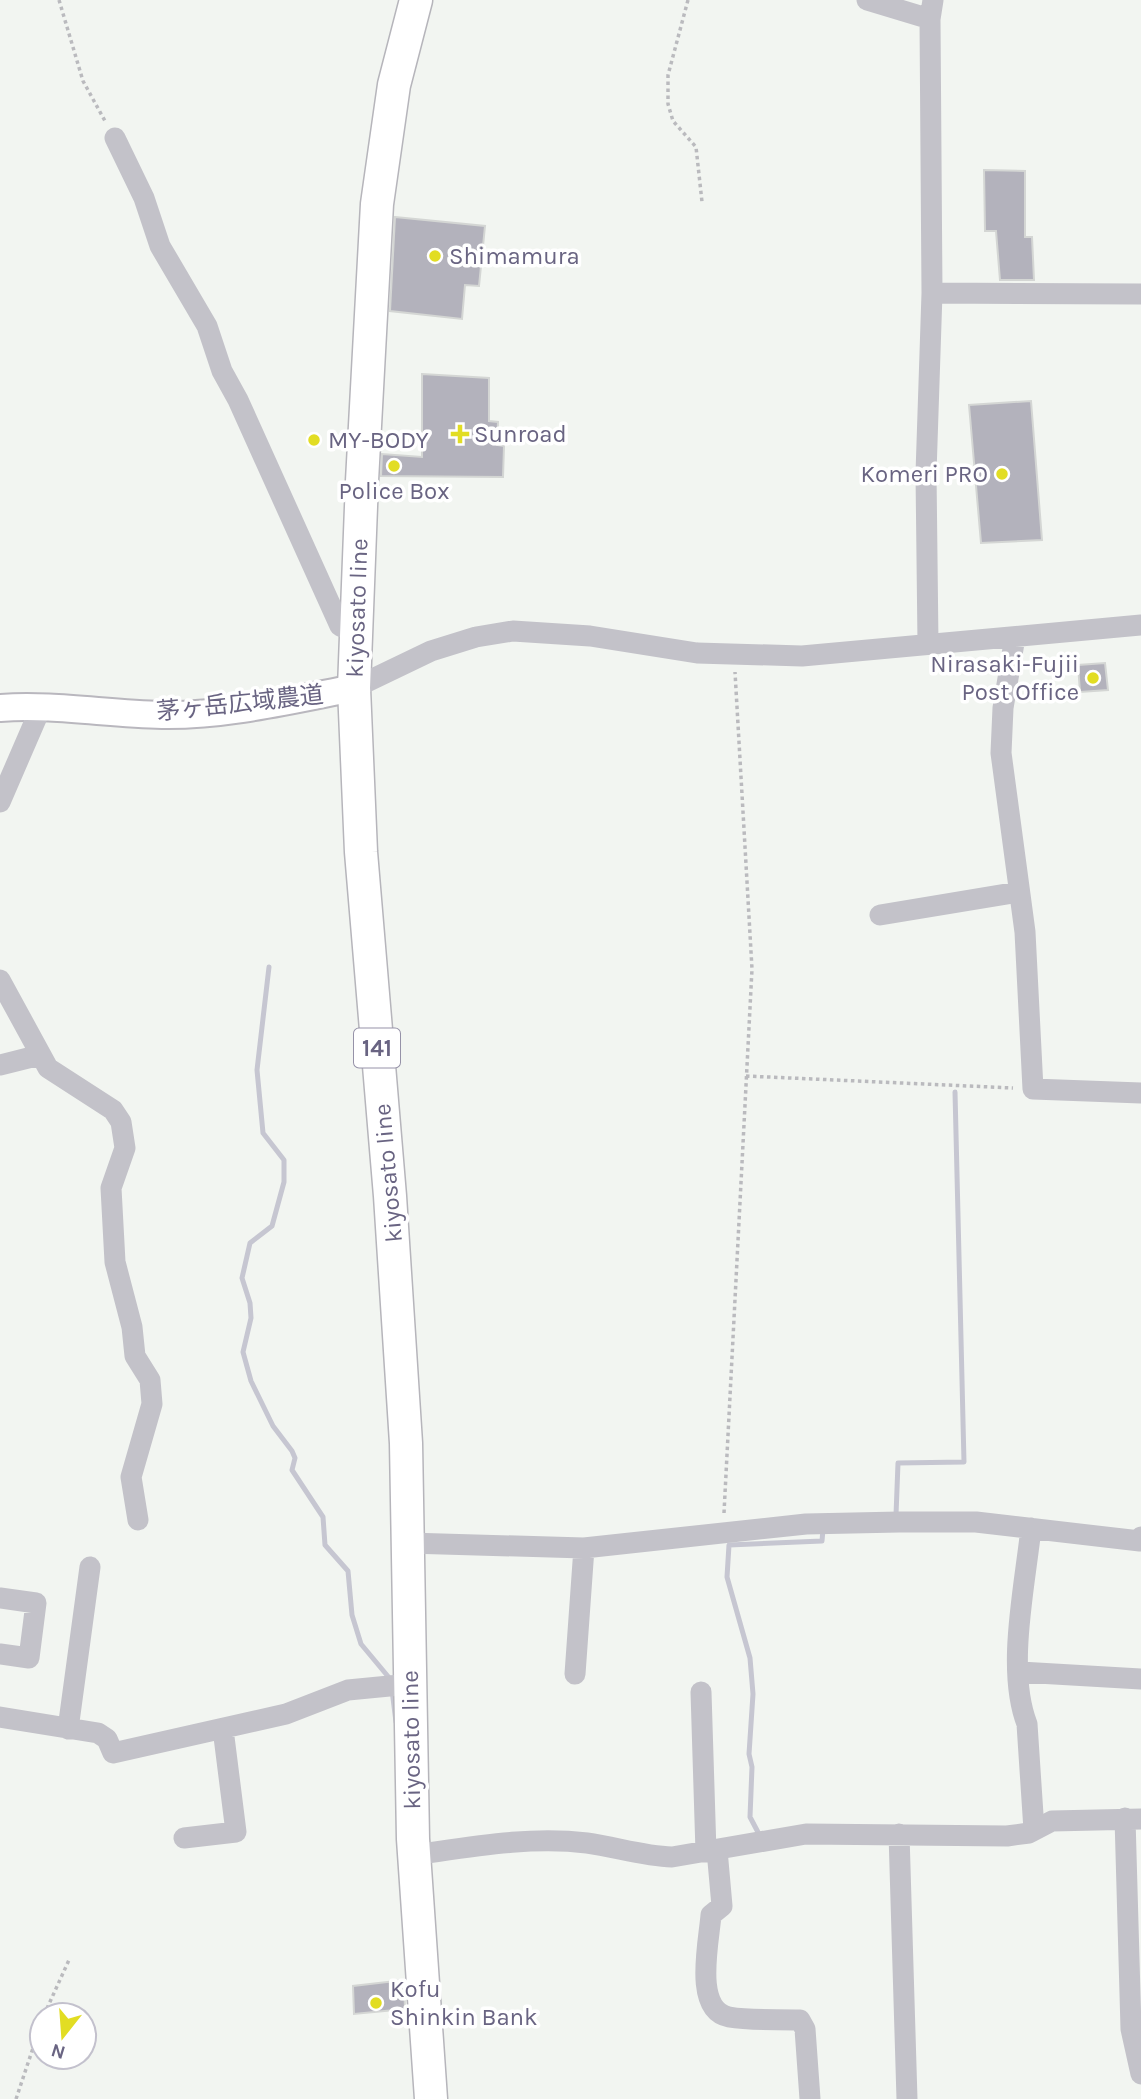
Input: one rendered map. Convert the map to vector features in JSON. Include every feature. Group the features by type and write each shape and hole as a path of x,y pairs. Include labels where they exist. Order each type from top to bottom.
{"highway":[{"name":"kiyosato line","path":"416,0 394,85 377,204 354,688 360,852 400,1346 408,1543 414,1855 431,2099"}],"main road":[{"name":"茅ヶ岳広域農道","path":"0,708 42,705 164,715 262,705 354,688"}],"street":[{"path":"867,0 931,9 932,293 926,473 928,643"},
{"path":"115,138 144,198 160,246 206,326 222,371 244,412 340,626 356,633"},
{"path":"932,293 1141,294"},
{"path":"354,688 431,651 476,637 513,632 578,635 734,656 802,656 1141,625"},
{"path":"1016,637 1003,708 1001,753 1025,932 1033,1089 1141,1093"},
{"path":"0,802 42,705"},
{"path":"880,915 1018,892"},
{"path":"0,980 48,1068 113,1110 121,1122 125,1148 111,1188 115,1262 132,1327 135,1356 150,1380 152,1404 131,1476 138,1520"},
{"path":"0,1065 40,1055"},
{"path":"408,1543 584,1548 806,1524 899,1522 976,1522 1141,1540"},
{"path":"1031,1528 1018,1646 1021,1709 1027,1724 1034,1830"},
{"path":"575,1674 584,1548"},
{"path":"68,1729 90,1566"},
{"path":"0,1598 36,1603 29,1658 0,1654"},
{"path":"1020,1672 1141,1679"},
{"path":"0,1717 98,1733 107,1739 113,1753 286,1714 348,1690 410,1684"},
{"path":"701,1692 711,1851 722,1906 711,1915 705,1989 713,2009 727,2017 800,2020 806,2029 810,2099"},
{"path":"184,1838 236,1832 223,1729"},
{"path":"414,1855 526,1841 586,1843 652,1857 672,1857 806,1834 1007,1836 1034,1830 1052,1822 1133,1819 1131,2029 1141,2074"},
{"path":"899,1835 907,2099"}],"path":[{"path":"60,0 83,81 115,138"},
{"path":"688,0 668,75 668,104 673,121 696,147 702,202"},
{"path":"723,1534 752,969 734,656"},
{"path":"746,1076 1033,1089"},
{"path":"50,2001 69,1960"},
{"path":"16,2099 28,2063"}],"building":[{"path":"984,170 1025,171 1025,237 1032,237 1034,280 1000,280 996,231 985,231"},
{"name":"Shimamura","path":"395,217 485,226 479,286 465,285 462,319 390,311"},
{"name":"Sunroad","path":"422,374 489,378 489,421 498,422 497,445 504,446 503,477 381,476 382,454 422,457"},
{"path":"1031,401 1042,540 981,543 969,405"},
{"name":"Nirasaki-Fujii Post Office","path":"1105,663 1108,690 1080,692 1078,665"},
{"path":"404,1980 405,2009 354,2014 353,1986"}],"waterway":[{"path":"269,967 257,1070 263,1133 284,1160 284,1182 272,1226 250,1243 242,1278 250,1303 251,1318 243,1352 251,1381 273,1426 295,1458 292,1470 323,1517 325,1545 348,1571 352,1615 361,1644 391,1680"},
{"path":"893,1515 896,1515 898,1463 964,1462 955,1092"},
{"path":"760,1836 750,1817 752,1767 749,1754 753,1694 750,1658 727,1577 729,1545 822,1541 823,1529"},
{"path":"392,1690 396,1722"}],"place":[{"name":"Shimamura","path":"435,256"},
{"name":"Sunroad","path":"460,434"},
{"name":"MY-BODY","path":"314,440"},
{"name":"Police Box","path":"394,466"},
{"name":"Komeri PRO","path":"1002,474"},
{"name":"Nirasaki-Fujii Post Office","path":"1093,678"},
{"name":"Kofu Shinkin Bank","path":"376,2003"}]}
